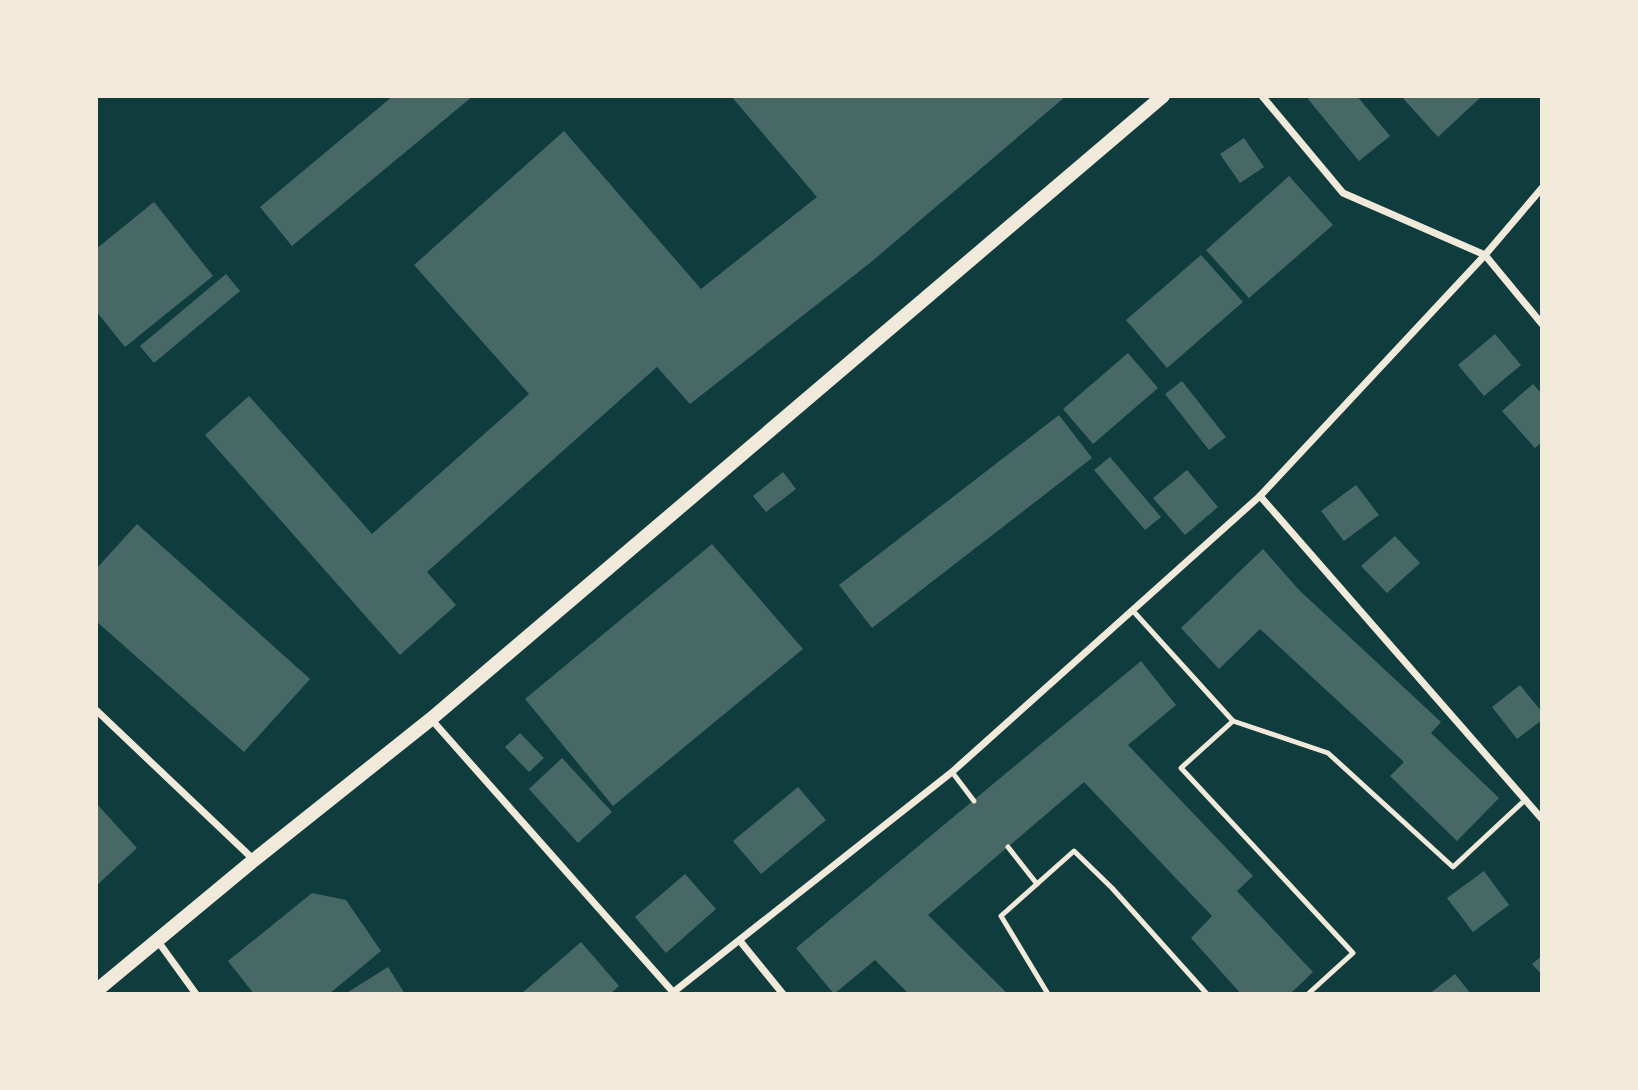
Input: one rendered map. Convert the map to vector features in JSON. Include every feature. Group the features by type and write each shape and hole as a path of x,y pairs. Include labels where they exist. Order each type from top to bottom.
{"main road":[{"path":"96,992 254,860 431,719 1163,96"}],"street":[{"path":"1262,96 1343,192 1485,255 1542,324"},
{"path":"431,719 672,993 952,772 1261,496 1485,255 1542,188"},
{"path":"1261,496 1542,819"},
{"path":"96,710 254,860"},
{"path":"158,940 196,994"},
{"path":"740,941 783,994"}],"lane":[{"path":"1134,612 1233,721 1328,753 1453,867 1526,799"},
{"path":"1233,721 1181,768 1353,953 1308,994"},
{"path":"952,772 974,801"},
{"path":"1008,847 1037,884"},
{"path":"1048,994 1001,916 1074,851 1112,888 1207,994"}],"building":[{"path":"393,96 473,96 292,246 260,207"},
{"path":"731,96 1066,96 870,263 690,404 657,367 427,572 456,605 400,655 205,435 249,396 372,534 529,394 414,265 564,131 701,289 817,197"},
{"path":"1312,96 1357,96 1390,136 1359,161 1308,99"},
{"path":"1401,96 1482,96 1438,137"},
{"path":"1244,138 1264,167 1240,183 1220,154"},
{"path":"1289,176 1333,225 1249,298 1206,250"},
{"path":"154,202 213,276 125,347 96,311 96,249"},
{"path":"1201,255 1243,302 1167,368 1126,320"},
{"path":"226,274 240,291 154,363 140,346"},
{"path":"1495,334 1521,365 1484,396 1458,365"},
{"path":"1128,353 1158,388 1093,444 1063,409"},
{"path":"1182,381 1226,437 1209,450 1165,394"},
{"path":"1533,384 1542,394 1542,442 1535,448 1502,411"},
{"path":"1059,415 1092,458 872,628 839,585"},
{"path":"1110,457 1161,517 1145,530 1094,470"},
{"path":"1187,470 1218,507 1185,535 1153,498"},
{"path":"783,472 796,489 766,512 753,496"},
{"path":"1356,485 1379,515 1344,541 1321,511"},
{"path":"137,524 310,679 244,752 96,621 96,569"},
{"path":"1395,536 1420,563 1387,593 1361,566"},
{"path":"712,544 803,649 613,806 525,699"},
{"path":"1263,549 1299,590 1441,722 1431,733 1499,798 1457,841 1390,776 1404,762 1260,629 1219,669 1181,628"},
{"path":"1141,661 1176,705 1128,745 1253,876 1237,891 1313,972 1290,994 1241,994 1191,938 1212,916 1084,782 928,915 1008,994 909,994 875,960 834,994 796,948"},
{"path":"1520,685 1542,712 1542,720 1517,739 1492,707"},
{"path":"520,733 544,758 529,772 505,747"},
{"path":"562,758 612,812 578,843 529,789"},
{"path":"798,787 826,820 761,874 733,841"},
{"path":"96,803 137,848 96,886"},
{"path":"1484,871 1509,905 1473,932 1447,898"},
{"path":"685,874 716,909 666,953 635,917"},
{"path":"312,893 346,900 381,951 329,994 254,994 228,961"},
{"path":"581,942 619,986 610,994 521,994"},
{"path":"1542,956 1542,975 1532,964"},
{"path":"388,967 405,994 345,994"},
{"path":"1455,974 1471,994 1429,994"}]}
